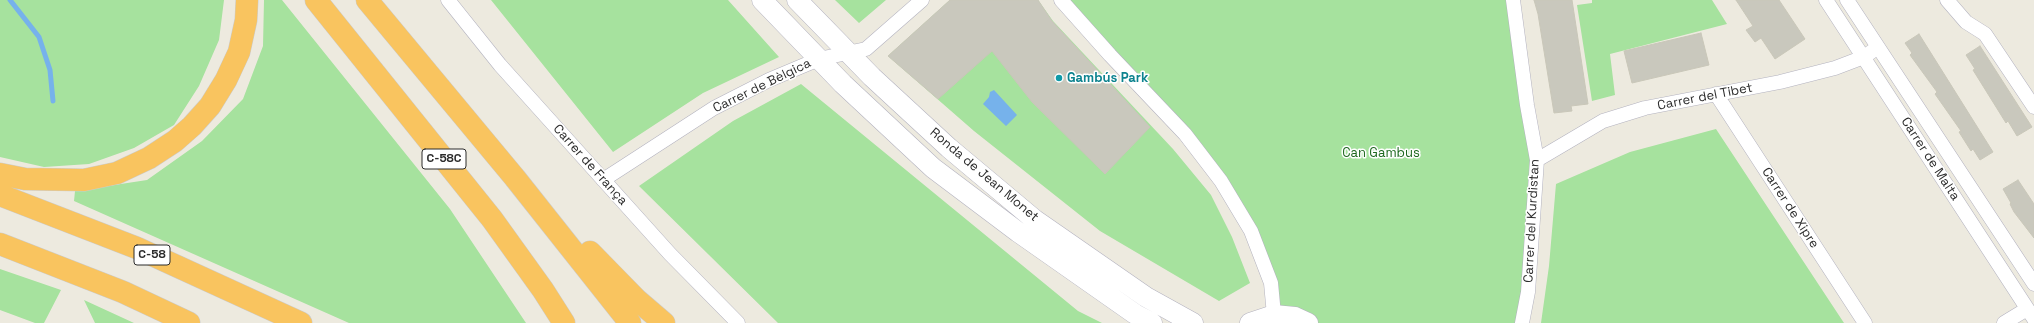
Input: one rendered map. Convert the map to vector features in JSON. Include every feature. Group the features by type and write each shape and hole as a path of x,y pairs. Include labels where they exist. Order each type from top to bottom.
{"highway":[{"path":"0,174 44,181 84,180 116,173 149,158 175,141 192,126 210,106 226,80 239,52 246,20 246,0"},
{"name":"C-58C","path":"316,0 492,219 543,290 564,323"},
{"name":"C-58C","path":"367,0 515,178 630,323"},
{"path":"515,178 636,299 664,323"},
{"name":"C-58","path":"0,195 137,248 301,323"},
{"path":"0,244 124,292 189,323"}],"street":[{"name":"Carrer de França","path":"448,0 500,65 603,180 670,254 738,323"},
{"name":"Ronda de Jean Monet","path":"762,0 843,84 932,168 1018,232 1136,314 1152,323"},
{"name":"Ronda de Jean Monet","path":"797,0 872,77 950,148 1035,220 1146,297 1193,323"},
{"name":"Carrer de Bèlgica","path":"603,180 714,108 769,80 819,59 866,48 922,0"},
{"path":"1061,0 1110,55 1185,134 1221,181 1251,231 1271,283 1274,315"},
{"name":"Carrer del Kurdistan","path":"1513,0 1536,160 1528,292 1522,323"},
{"name":"Carrer de Malta","path":"1826,0 2031,314"},
{"name":"Carrer de Malta","path":"1847,0 2034,284"},
{"path":"1946,0 1966,22 1985,34 2034,107"},
{"name":"Carrer del Tibet","path":"1536,160 1602,122 1645,108 1780,82 1834,68 1864,57 1878,48"},
{"name":"Carrer de Xipre","path":"1716,94 1865,323"},
{"path":"2004,323 2031,314"},
{"path":"1250,323 1274,315 1295,317 1308,323"}],"green space":[{"path":"0,0 224,0 219,40 199,86 174,125 134,148 89,164 44,167 0,157"},
{"path":"264,0 282,0 450,209 526,323 349,323 74,201 75,191 147,180 202,141 243,99 263,46"},
{"path":"491,0 728,0 779,57 703,93 613,152"},
{"path":"835,0 886,0 859,23"},
{"path":"950,0 1038,0 1053,21 1173,149 1211,195 1232,237 1250,283 1219,301 1100,231 974,131 888,56"},
{"name":"Can Gambus","path":"1061,0 1513,0 1537,160 1522,323 1308,323 1274,315 1271,283 1221,181"},
{"path":"1592,0 1712,0 1727,24 1610,54 1615,95 1592,101 1577,5 1592,3"},
{"path":"801,84 1078,311 1102,323 778,323 639,186 733,121"},
{"path":"1716,129 1844,323 1541,323 1549,266 1556,184 1630,152"},
{"path":"0,269 61,290 44,323 35,323 0,310"},
{"path":"84,300 134,323 95,323"}],"water":[{"path":"994,90 1017,115 1006,126 983,104 989,97 990,92"}],"building":[{"name":"Gambús Park","path":"950,0 1038,0 1052,21 1150,127 1105,174 1032,102 992,51 938,99 888,56"},
{"path":"1534,0 1572,0 1588,104 1571,106 1572,111 1554,113 1538,14"},
{"path":"1736,0 1779,0 1805,39 1775,59 1761,38 1755,42 1746,30 1753,26"},
{"path":"1701,33 1709,65 1632,83 1624,51"},
{"path":"1919,34 1993,152 1980,160 1973,149 1971,151 1959,132 1961,131 1935,94 1937,92 1910,55 1912,53 1905,43"},
{"path":"1980,46 2032,127 2017,136 2008,121 2006,123 1973,70 1975,69 1966,55"},
{"path":"2018,180 2034,204 2034,238 2014,212 2003,189"}],"waterway":[{"path":"10,0 39,37 50,70 53,101"}],"place":[{"name":"Gambús Park","path":"1059,78"}]}
